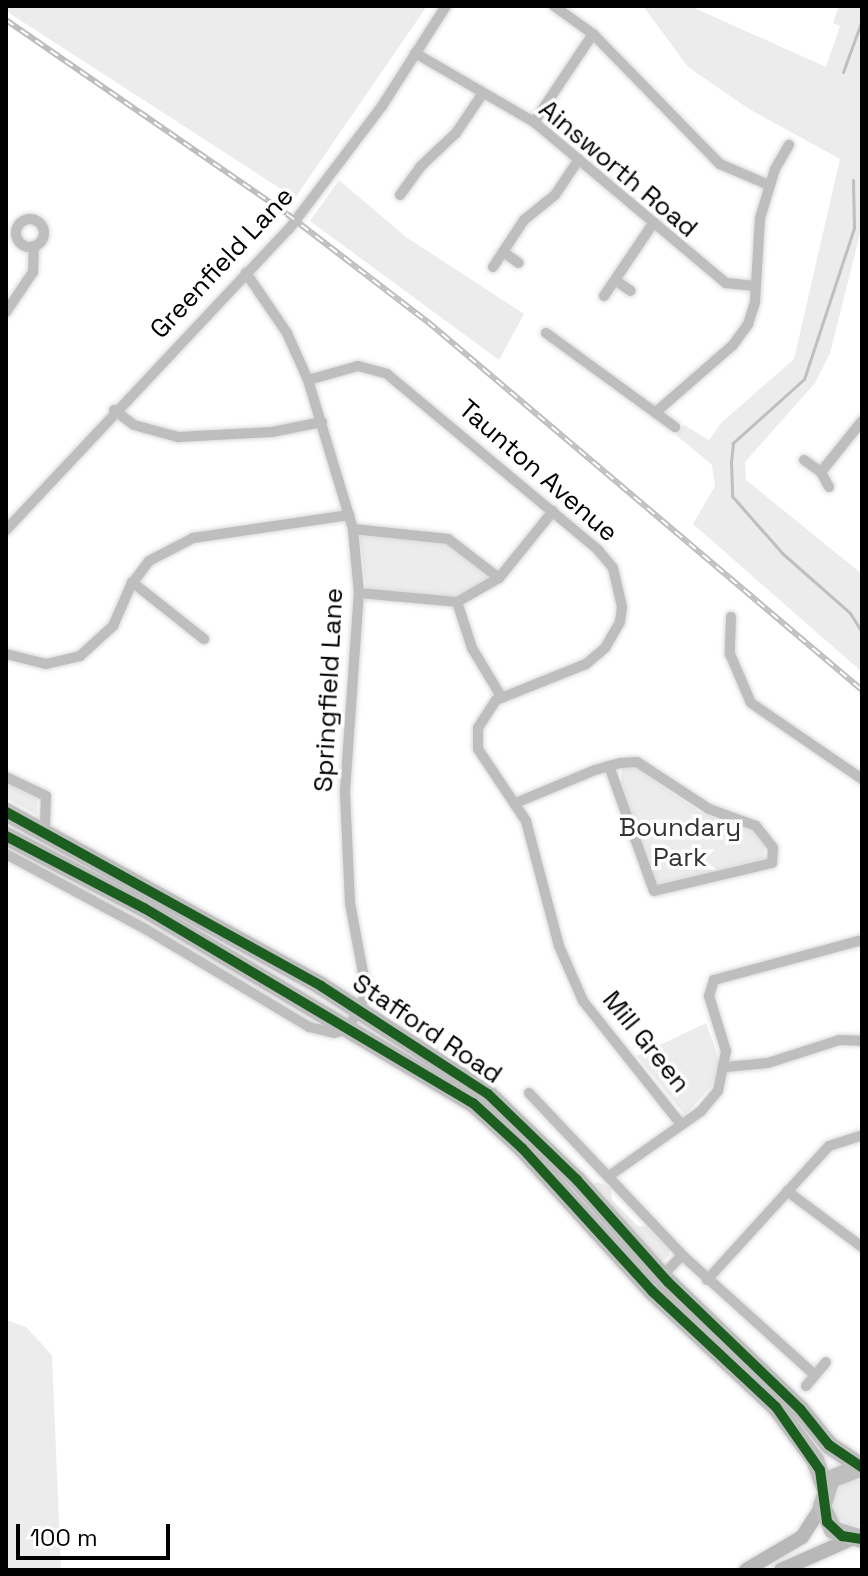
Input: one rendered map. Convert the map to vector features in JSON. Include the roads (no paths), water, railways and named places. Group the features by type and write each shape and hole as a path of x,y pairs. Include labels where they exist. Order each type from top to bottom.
{"highway":[{"name":"Stafford Road","path":"6,812 275,962 488,1094 546,1147 662,1276 800,1409 829,1445 862,1467"},
{"name":"Stafford Road","path":"6,836 144,908 473,1103 522,1148 684,1322 776,1407 815,1460 833,1530 857,1539"},
{"path":"275,962 340,1011 348,1029"},
{"path":"357,1011 365,1030 419,1063 432,1078"},
{"path":"662,1276 660,1288 680,1308 684,1322"},
{"path":"823,1497 840,1472 862,1467"}],"street":[{"name":"Greenfield Lane","path":"6,530 114,410 297,219 446,6"},
{"path":"554,6 593,34 720,164 769,185"},
{"path":"534,122 593,34"},
{"name":"Ainsworth Road","path":"415,53 481,96 534,122 652,225 726,283 753,286"},
{"path":"400,195 413,187 481,96"},
{"path":"656,412 733,345 748,324 755,302 753,286 769,185 789,145"},
{"path":"493,267 579,159"},
{"path":"604,296 652,225"},
{"path":"6,312 33,272 34,246"},
{"path":"503,252 519,263"},
{"name":"Springfield Lane","path":"246,273 287,333 308,380 353,529 359,593 345,791 350,903 369,985 348,1029"},
{"path":"615,280 631,291"},
{"path":"546,333 675,427"},
{"name":"Taunton Avenue","path":"308,380 347,367 377,368 553,511 613,568 621,595 620,622 597,657 502,698"},
{"path":"114,410 145,430 178,437 272,432 322,422"},
{"path":"821,472 862,421"},
{"path":"804,460 821,472 829,487"},
{"path":"359,593 457,602 499,578 553,511"},
{"path":"6,654 46,664 80,656 113,626 132,582 149,561 193,538 349,515"},
{"path":"353,529 448,539 499,578"},
{"path":"132,582 204,639"},
{"path":"457,602 472,648 502,698 483,717 478,749 491,774 518,802 609,766 645,764 693,800 745,819 766,837 772,863 654,891 609,766"},
{"path":"731,617 730,654 751,703 862,779"},
{"path":"6,777 46,796 45,833"},
{"name":"Mill Green","path":"518,802 543,898 583,1001 681,1124"},
{"path":"6,854 75,890 308,1026 334,1033 348,1029"},
{"path":"609,1176 710,1103 726,1067 709,996 717,978 862,940"},
{"path":"726,1067 768,1063 839,1040 862,1041"},
{"name":"Stafford Road","path":"529,1093 707,1280 815,1375"},
{"path":"707,1280 838,1139 862,1135"},
{"path":"787,1191 862,1247"},
{"path":"662,1276 682,1255"},
{"path":"806,1386 826,1362"},
{"path":"746,1570 802,1537 823,1497"},
{"path":"781,1570 857,1539"}],"waterway":[{"path":"843,72 862,20"},
{"path":"853,180 854,228 804,379 733,443 731,461 732,496 782,553 850,613 862,632"}],"railway":[{"path":"6,20 287,214 428,322 862,690"}],"park label":[{"name":"Boundary Park","path":"680,843"}]}
